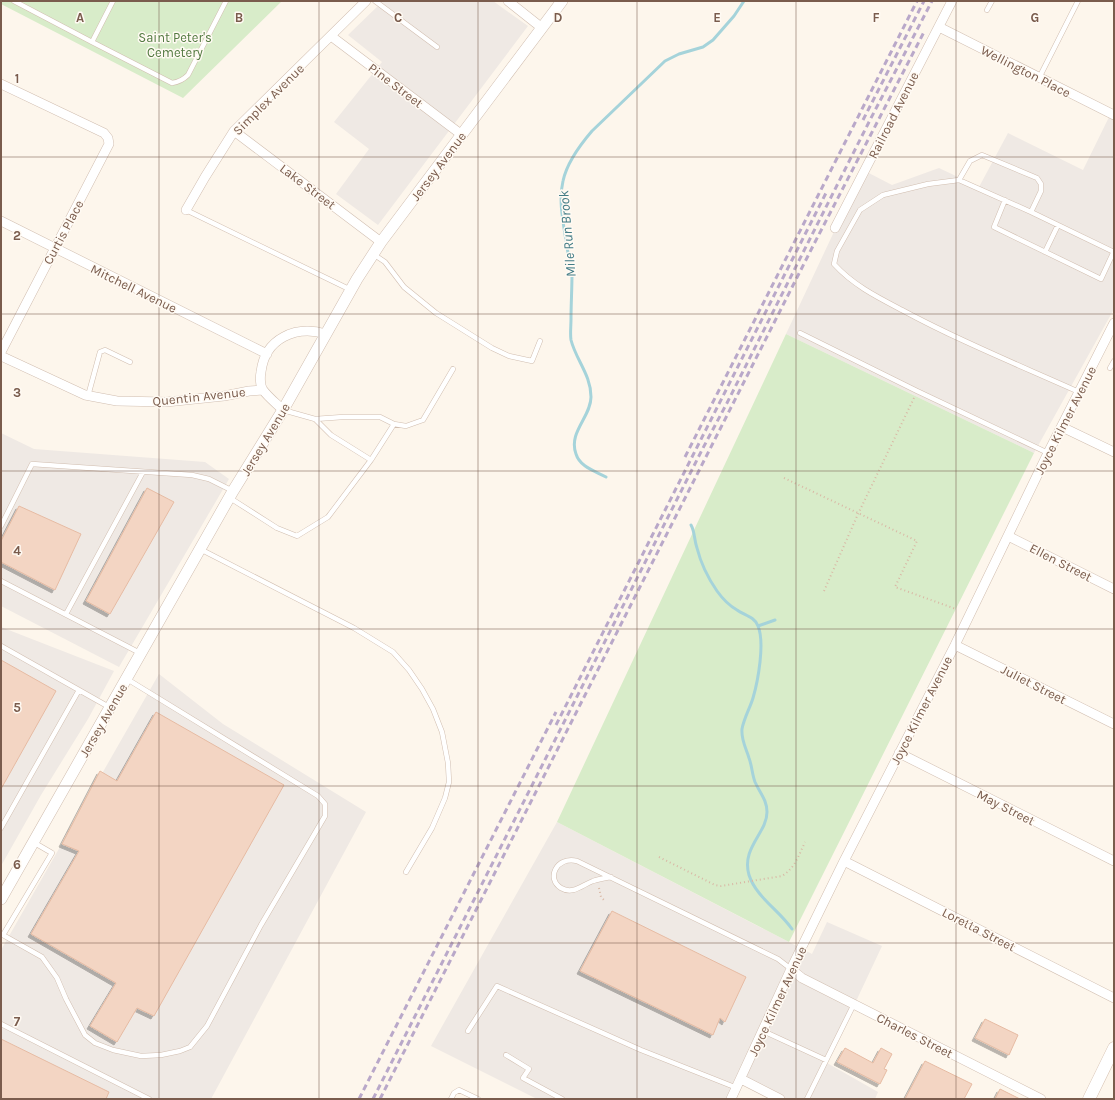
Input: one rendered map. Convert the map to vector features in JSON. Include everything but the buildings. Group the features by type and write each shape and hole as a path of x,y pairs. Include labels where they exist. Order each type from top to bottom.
{"main road":[{"path":"1089,1099 1114,1048"}],"street":[{"name":"Simplex Avenue","path":"186,210 234,131 366,1"},
{"path":"508,1 542,28"},
{"name":"Jersey Avenue","path":"1,899 231,494 283,410 373,254 562,1"},
{"name":"Railroad Avenue","path":"835,228 952,1"},
{"name":"Wellington Place","path":"939,27 1114,115"},
{"name":"Pine Street","path":"331,36 462,135"},
{"name":"Curtis Place","path":"1,84 104,133 108,138 109,144 1,352"},
{"name":"Lake Street","path":"234,131 381,242"},
{"name":"Mitchell Avenue","path":"1,222 267,354"},
{"name":"Joyce Kilmer Avenue","path":"731,1099 791,969 844,861 898,753 955,645 1048,453 1114,323"},
{"path":"283,410 262,390 261,370 267,354 278,341 295,332 309,330 326,334"},
{"name":"Quentin Avenue","path":"1,356 50,380 88,396 117,401 166,402 224,396 262,390"},
{"path":"1062,427 1114,452"},
{"name":"Ellen Street","path":"1008,536 1114,589"},
{"name":"Juliet Street","path":"955,645 1114,724"},
{"name":"May Street","path":"898,753 1114,861"},
{"name":"Loretta Street","path":"844,861 1114,998"},
{"name":"Charles Street","path":"791,969 802,978 1041,1099"},
{"path":"741,1079 780,1099"}],"lane":[{"path":"14,1 172,83 178,83 184,80 188,75 226,1"},
{"path":"92,42 113,1"},
{"path":"375,1 437,47"},
{"path":"987,10 992,1"},
{"path":"1039,78 1078,1"},
{"path":"959,180 970,161 982,154 1037,178 1041,184 1041,191 1031,212"},
{"path":"1006,200 994,227 1101,279 1114,252 1006,200 959,180 928,184 883,195 860,210 837,251 834,264 843,274 859,287 904,311 971,345 1079,392"},
{"path":"186,210 351,290"},
{"path":"1045,252 1058,225"},
{"path":"373,254 385,262 404,287 418,299 436,313 492,348 509,356 532,361 540,341"},
{"path":"800,333 917,391 1048,453"},
{"path":"88,396 100,352 104,350 130,362"},
{"path":"1110,368 1114,361"},
{"path":"283,410 315,419 380,417 394,424 406,426 423,420 453,369"},
{"path":"315,419 331,435 371,460"},
{"path":"1,526 32,464 192,475 209,479 277,528 297,536 328,517 371,460 394,424"},
{"path":"66,614 143,472"},
{"path":"200,549 354,628 393,652 409,670 422,689 434,709 442,732 446,749 449,782 445,798 432,828 406,872"},
{"path":"1,581 141,653"},
{"path":"1,646 109,708"},
{"path":"33,842 52,852 2,935 42,957 57,978 66,999 85,1034 95,1043 113,1050 141,1056 161,1055 190,1047 207,1026 261,925 325,816 325,804 318,796 126,679"},
{"path":"1,828 79,690"},
{"path":"611,877 592,882 576,890 565,890 559,888 556,883 554,872 556,867 565,860 571,859 577,861 611,877 778,959 791,969"},
{"path":"468,1031 497,986 641,1050 736,1088"},
{"path":"807,1099 854,1004"},
{"path":"1,1024 149,1099"},
{"path":"763,1031 826,1060"},
{"path":"506,1054 529,1068 523,1078 562,1099"},
{"path":"451,1099 454,1093 459,1090 478,1099"}],"path":[{"path":"824,591 858,514 917,391"},
{"path":"784,478 917,541 895,587 956,609"},
{"path":"659,857 715,885 732,885 782,876 795,864 805,842"},
{"path":"599,888 601,896 604,900"}],"shaded area":[{"path":"383,1 493,1 528,26 378,225 336,194 369,149 334,122 382,62 348,35"},
{"path":"1111,113 1114,115 1114,309 1034,453 786,334 863,170 892,185 939,168 979,187 1008,133 1083,170"},
{"path":"1,433 34,449 205,462 229,479 119,667 1,606"},
{"path":"1,627 114,671 88,719 41,795 1,866"},
{"path":"159,674 223,724 366,812 211,1099 1,1099 1,950"},
{"path":"557,822 812,954 827,922 882,946 827,1063 878,1092 875,1099 774,1099 737,1081 728,1099 537,1099 431,1046"}],"green space":[{"name":"Saint Peter's Cemetery","path":"1,1 282,1 183,98 1,4"},
{"path":"786,334 1034,453 789,942 557,822"}],"waterway":[{"name":"Mile Run Brook","path":"606,477 584,465 578,458 574,446 577,432 588,411 591,397 589,382 571,340 572,270 561,206 565,174 574,154 592,131 665,61 679,54 703,47 713,40 734,16 744,1"},
{"name":"Mile Run Brook","path":"691,525 705,571 714,586 729,604 740,612 749,616 757,623 760,633 761,652 757,682 743,725 742,733 754,779 765,800 767,812 763,827 751,849 747,865 752,883 762,897 792,929"},
{"path":"758,626 775,620"}],"railway":[{"path":"685,457 917,1"},
{"path":"863,120 924,1"},
{"path":"373,1099 703,448 932,1"},
{"path":"380,1099 814,244 924,32"},
{"path":"556,725 826,193"},
{"path":"359,1099 556,712"}]}
